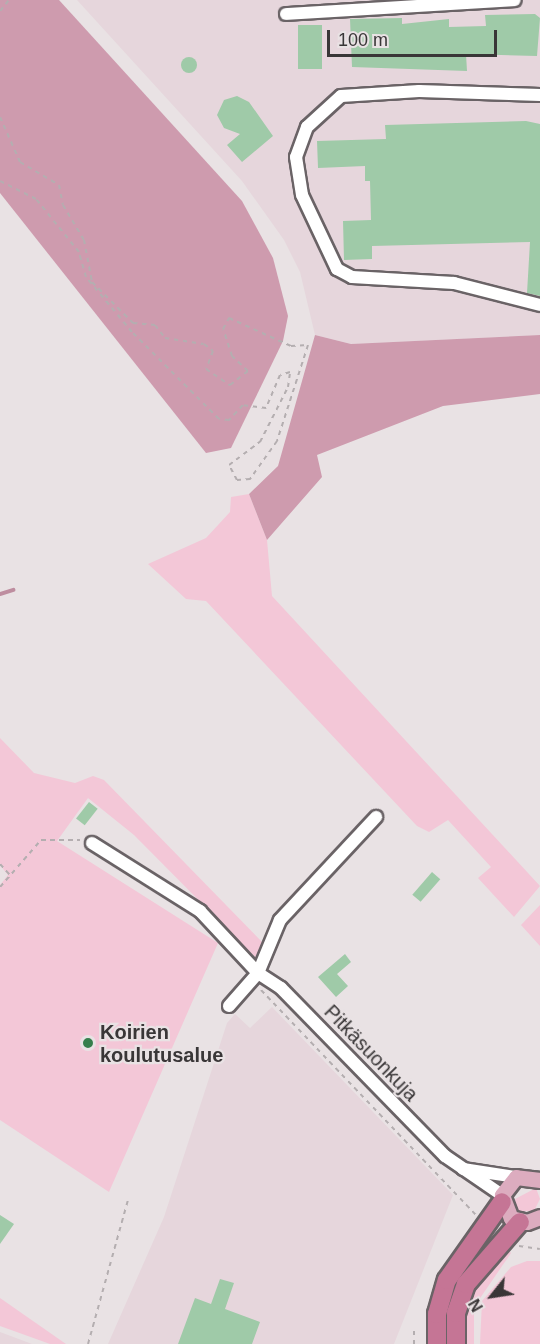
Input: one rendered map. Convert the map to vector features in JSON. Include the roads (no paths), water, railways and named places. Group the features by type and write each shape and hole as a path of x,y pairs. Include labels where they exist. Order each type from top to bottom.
{"highway":[{"path":"437,1344 437,1314 447,1280 488,1226 502,1199"},
{"path":"456,1344 456,1313 466,1284 502,1238 533,1221"}],"main road":[{"path":"532,1176 502,1199 533,1221"}],"street":[{"path":"286,14 515,0"},
{"path":"540,95 419,90 341,96 307,127 296,157 302,195 338,269 352,277 454,283 540,305"},
{"path":"229,1006 255,977 280,920 376,817"},
{"name":"Pitkäsuonkuja","path":"92,843 200,911 255,977 281,988 463,1169 502,1199"},
{"path":"463,1169 532,1176"}],"waterway":[{"path":"0,594 13,590"}],"place":[{"name":"Koirien koulutusalue","path":"88,1043"}]}
